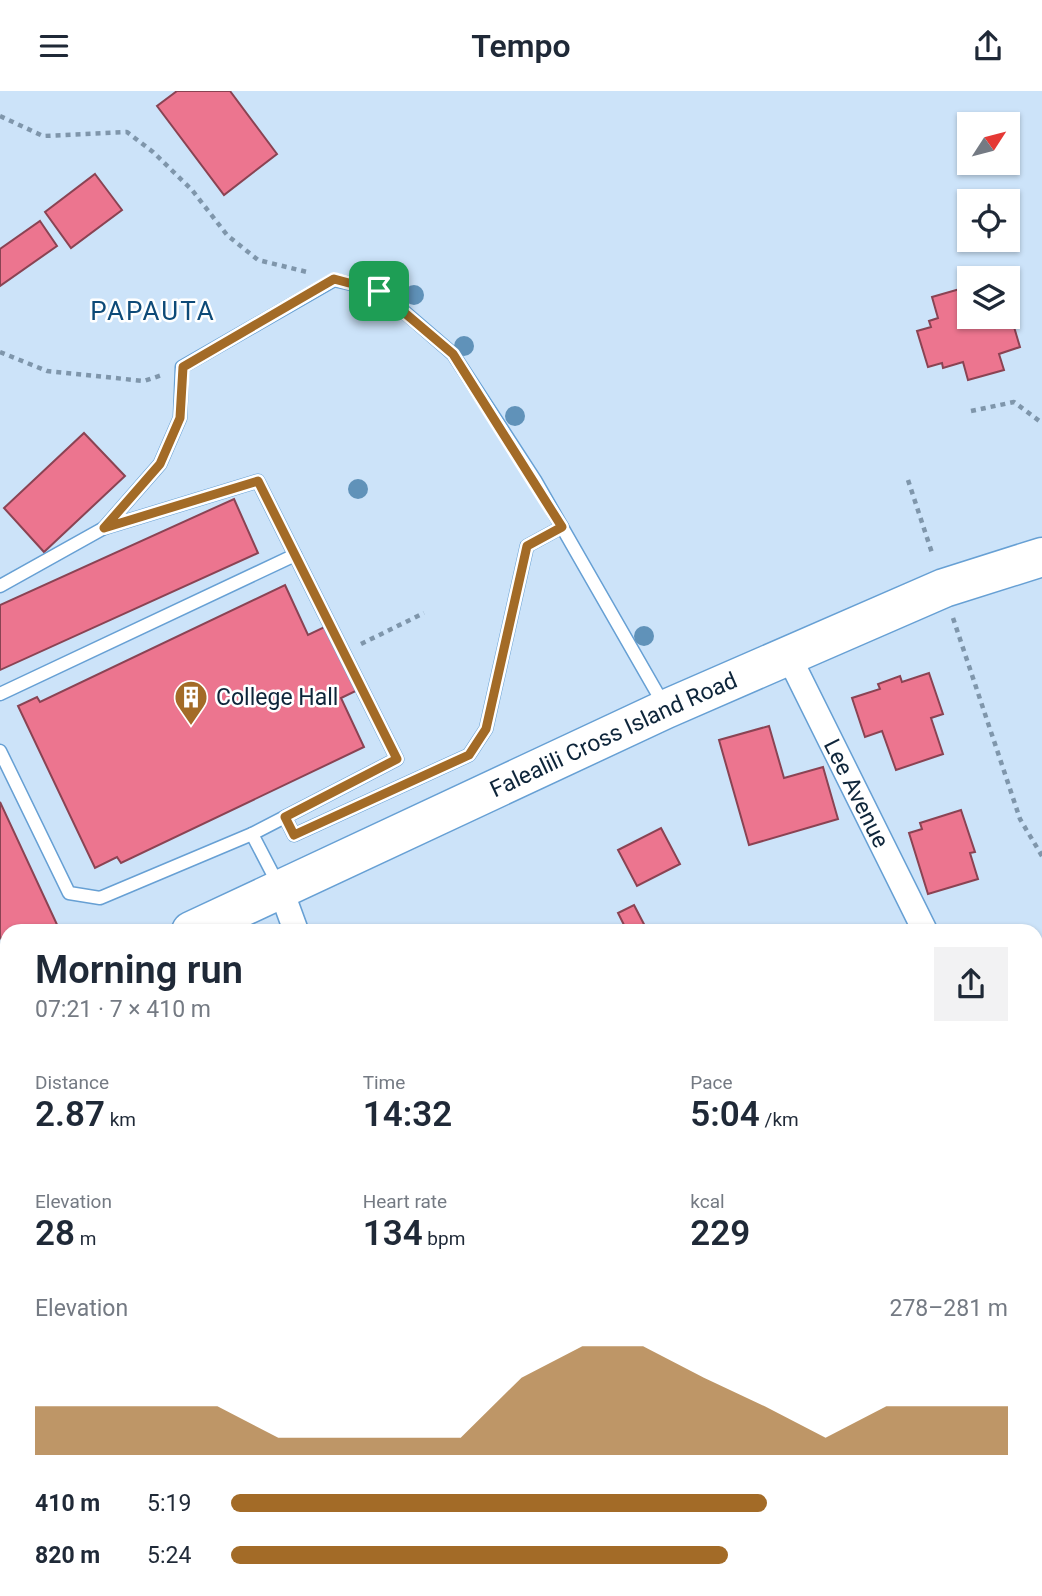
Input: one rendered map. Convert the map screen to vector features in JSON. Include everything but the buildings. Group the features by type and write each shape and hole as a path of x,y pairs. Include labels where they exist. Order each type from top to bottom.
{"main road":[{"name":"Falealili Cross Island Road","path":"206,924 666,709 944,588 1042,557"}],"street":[{"name":"Lee Avenue","path":"789,657 922,924"},
{"path":"281,890 293,924"}],"lane":[{"path":"104,528 160,464 180,418 183,367 334,279 379,291 453,354 562,527 666,709"},
{"path":"0,586 104,528 258,481 397,759 251,834 100,898 69,893 0,751"},
{"path":"285,817 294,835 469,755 486,729 527,546 562,527"},
{"path":"0,694 295,555"},
{"path":"251,834 281,890"}],"path":[{"path":"0,116 43,136 127,132 153,152 192,190 227,235 258,260 334,279"},
{"path":"0,352 47,371 144,381 183,367"},
{"path":"971,411 1014,402 1042,423"},
{"path":"908,480 1020,819 1042,856"},
{"path":"344,653 424,613"}],"place":[{"name":"College Hall","path":"191,727"}],"district":[{"name":"PAPAUTA","path":"153,311"}],"route":[{"path":"334,279 379,291 453,354 535,480 562,527 527,546 486,729 469,755 294,835 285,817 397,759 258,481 104,528 160,464 180,418 183,367 334,279"}]}
